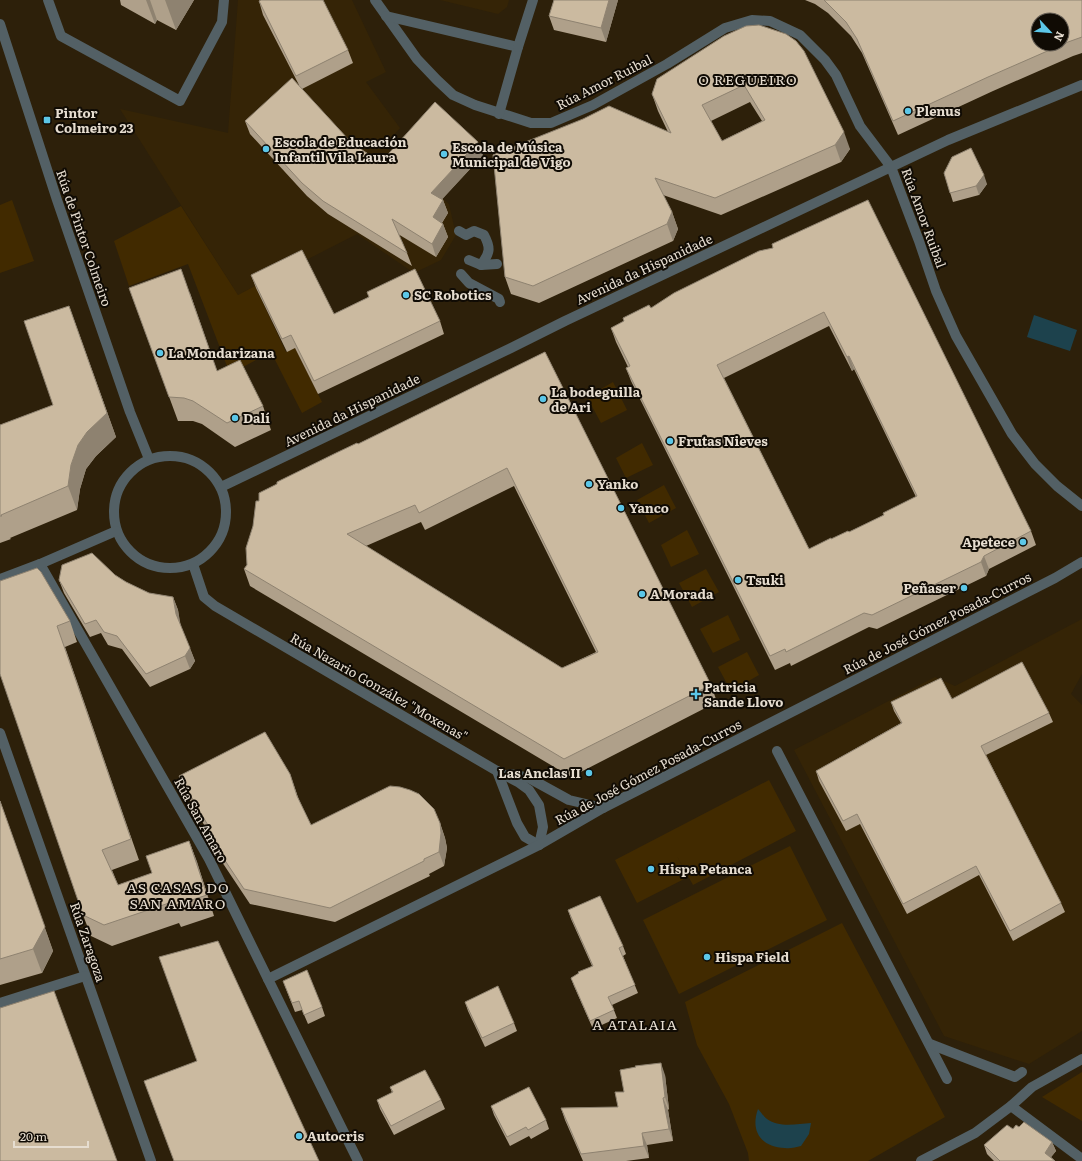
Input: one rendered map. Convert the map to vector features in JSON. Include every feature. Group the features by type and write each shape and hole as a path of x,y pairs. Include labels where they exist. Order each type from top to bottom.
{"street":[{"path":"48,0 61,36 180,101 222,22 224,0"},
{"name":"Rúa Amor Ruibal","path":"375,0 403,38 416,59 453,95 499,114 531,124 551,123 593,105 667,64 725,28 752,20 770,21 800,35 825,60 836,75 860,126 891,167 936,291 956,336 1012,434 1035,464 1057,486 1082,506"},
{"path":"499,114 533,0"},
{"path":"386,16 518,47"},
{"name":"Rúa de Pintor Colmeiro","path":"0,24 56,200 133,419 149,459"},
{"name":"Avenida da Hispanidade","path":"221,487 572,318 948,140 1082,85"},
{"path":"459,231 466,235 474,231 484,235 489,245 488,256 481,265"},
{"path":"469,260 481,265 497,264"},
{"path":"461,274 469,283 499,299 500,302"},
{"path":"165,455 182,456 198,462 211,473 221,487 226,501 226,516 223,531 216,545 206,556 193,564 174,569 156,567 139,560 125,547 116,531 113,514 115,497 122,481 133,468 149,459 165,455"},
{"path":"0,579 40,564 116,531"},
{"name":"Rúa de José Gómez Posada-Curros","path":"268,979 539,845 603,808 1055,578 1082,562"},
{"name":"Rúa San Amaro","path":"40,564 209,859 358,1161"},
{"name":"Rúa Nazario González \"Moxenas\"","path":"193,564 204,597 216,606 518,782 529,790 539,805 543,827 539,845"},
{"name":"Rúa Zaragoza","path":"0,733 151,1161"},
{"path":"777,751 947,1079"},
{"path":"497,771 529,778 569,800 603,808"},
{"path":"497,771 517,823 525,837 539,845"},
{"path":"0,1003 86,976"},
{"path":"930,1044 1015,1077 1022,1072"},
{"path":"921,1161 975,1133 1032,1088 1082,1059"},
{"path":"1011,1106 1082,1159"}],"shaded area":[{"name":"Escola de Educación Infantil Vila Laura","path":"238,0 352,0 386,72 366,82 400,128 384,146 449,204 456,235 441,260 414,273 357,234 238,295 120,109 228,133"},
{"path":"440,0 509,0 507,7 498,14"},
{"path":"12,200 34,261 0,273 0,205"},
{"path":"181,206 238,295 255,286 286,352 295,348 322,402 302,413 271,352 230,374 188,264 129,286 114,241"},
{"path":"613,382 627,410 601,423 587,397"},
{"path":"642,443 653,465 626,478 616,458"},
{"path":"664,485 676,508 649,523 637,500"},
{"path":"687,530 699,554 671,567 661,545"},
{"path":"706,569 719,592 692,607 679,583"},
{"path":"728,615 740,640 713,653 700,629"},
{"path":"1082,619 1082,674 1071,694 1082,705 1082,1031 1029,1064 944,1036 794,750 935,677 955,686"},
{"path":"747,652 759,675 731,691 718,667"},
{"path":"769,780 796,831 693,885 677,856 688,877 637,903 615,860"},
{"name":"Hispa Field","path":"790,846 827,920 679,994 643,920"},
{"path":"842,923 945,1117 868,1161 749,1161 748,1153 729,1104 697,1045 685,1002"},
{"path":"1082,1072 1082,1121 1042,1097"}],"water":[{"path":"1034,315 1077,330 1070,351 1027,337"},
{"path":"758,1109 764,1117 777,1124 788,1125 811,1123 809,1134 801,1146 787,1148 770,1145 764,1141 757,1131 755,1124"}],"building":[{"path":"323,0 348,50 296,76 259,1"},
{"path":"554,0 609,0 601,28 549,16"},
{"path":"824,0 1082,0 1082,37 1070,41 1070,12 1030,12 1030,52 1045,52 893,121 857,39 846,22"},
{"path":"759,25 786,34 796,41 804,51 844,132 835,145 715,198 655,178 672,212 667,224 533,286 505,277 493,155 583,119 609,106 671,133 652,94 657,79 724,36 746,26","holes":["744,85 765,120 722,141 702,105"]},
{"path":"292,78 348,139 357,140 362,150 381,162 435,102 478,142 431,193 443,200 433,217 443,224 432,244 392,219 407,253 323,201 302,183 245,121"},
{"path":"971,148 984,175 976,186 950,193 944,173 952,157"},
{"path":"868,200 1031,531 984,556 981,562 872,615 864,613 786,652 785,649 770,656 626,368 630,366 611,328 624,321 623,318 649,305 651,308 674,293 759,251 773,248 772,244","holes":["824,312 847,357 849,356 917,496 883,513 884,515 809,549 717,365"]},
{"path":"302,250 334,314 369,297 367,292 415,269 440,321 314,381 291,335 282,339 251,275"},
{"path":"181,269 217,371 240,360 263,406 227,423 193,401 184,398 169,397 129,288"},
{"path":"69,306 107,413 87,432 78,445 71,465 68,486 0,516 0,425 53,405 24,321"},
{"path":"545,352 711,685 564,759 244,569 247,565 246,548 253,526 256,501 259,501 259,493 277,484 277,482 357,443 358,444","holes":["507,468 598,652 562,668 347,534 415,505 419,513"]},
{"path":"92,553 115,575 126,582 149,593 173,597 176,614 190,648 185,656 146,674 117,636 104,632 96,620 85,624 59,580 62,565"},
{"path":"37,568 41,572 70,621 57,626 131,839 102,850 118,885 152,873 146,856 189,841 207,895 173,906 172,902 104,925 83,915 0,674 0,581"},
{"path":"1022,662 1049,713 981,746 1061,903 1010,931 976,866 903,904 857,814 843,821 816,771 902,723 891,702 941,678 952,699"},
{"path":"265,732 290,774 297,796 311,825 390,786 400,787 419,794 434,809 440,823 441,833 439,852 330,908 244,889 206,832 209,827 179,776"},
{"path":"0,801 45,927 33,949 0,959"},
{"path":"600,896 623,946 619,948 635,985 608,997 614,1010 590,1021 571,978 579,973 578,972 593,966 568,910"},
{"path":"218,941 319,1161 174,1161 144,1081 197,1061 159,957"},
{"path":"307,970 322,1007 304,1015 299,1001 292,1003 283,981"},
{"path":"498,986 514,1023 482,1038 465,1002"},
{"path":"54,991 117,1161 0,1161 0,1008"},
{"path":"661,1063 665,1097 663,1098 669,1129 642,1133 644,1146 581,1154 561,1108 618,1107 615,1092 624,1092 620,1070 636,1067 635,1066"},
{"path":"425,1070 441,1100 391,1126 377,1100 393,1092 390,1087"},
{"path":"529,1087 546,1120 528,1130 526,1127 507,1137 491,1106"},
{"path":"1024,1122 1052,1142 1045,1153 1055,1161 1000,1161 984,1145 1007,1125 1013,1129 1016,1125 1019,1127"}],"place":[{"name":"Plenus","path":"908,111"},
{"name":"Pintor Colmeiro 23","path":"47,120"},
{"name":"Escola de Educación Infantil Vila Laura","path":"266,149"},
{"name":"Escola de Música Municipal de Vigo","path":"444,154"},
{"name":"SC Robotics","path":"406,295"},
{"name":"La Mondarizana","path":"160,353"},
{"name":"La bodeguilla de Ari","path":"543,399"},
{"name":"Dalí","path":"235,418"},
{"name":"Frutas Nieves","path":"670,441"},
{"name":"Yanko","path":"589,484"},
{"name":"Yanco","path":"621,508"},
{"name":"Apetece","path":"1023,542"},
{"name":"Tsuki","path":"738,580"},
{"name":"Peñaser","path":"964,588"},
{"name":"A Morada","path":"642,594"},
{"name":"Patricia Sande Llovo","path":"696,694"},
{"name":"Las Anclas II","path":"589,773"},
{"name":"Hispa Petanca","path":"651,869"},
{"name":"Hispa Field","path":"707,957"},
{"name":"Autocris","path":"299,1136"}],"district":[{"name":"O REGUEIRO","path":"748,80"},
{"name":"AS CASAS DO SAN AMARO","path":"178,896"},
{"name":"A ATALAIA","path":"635,1025"}]}
